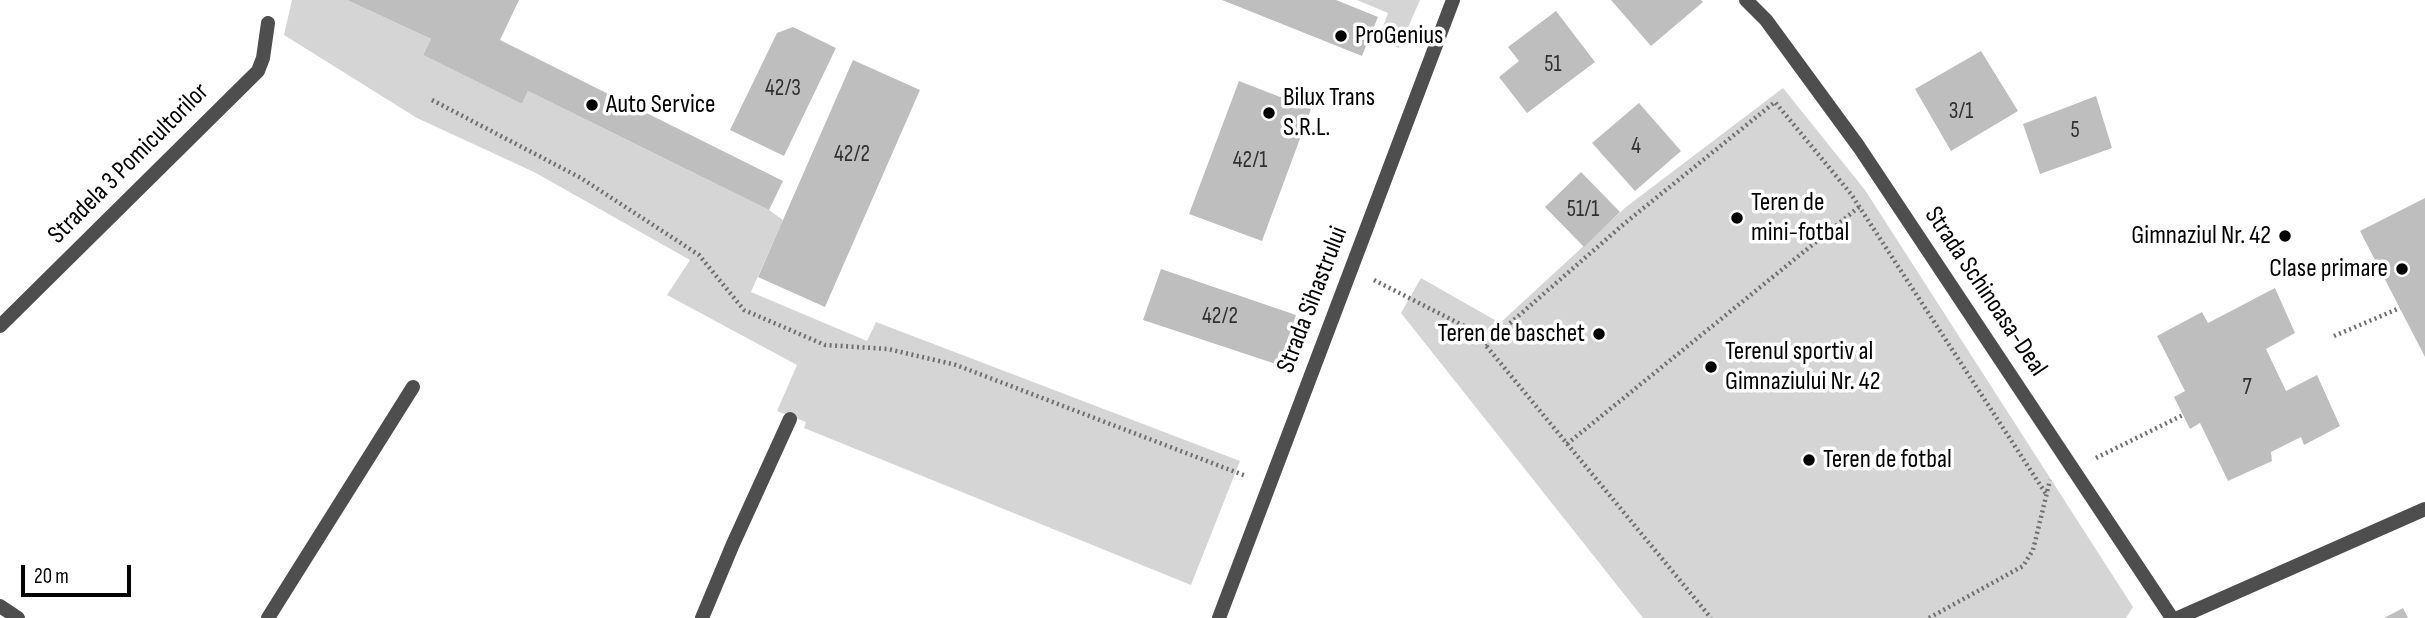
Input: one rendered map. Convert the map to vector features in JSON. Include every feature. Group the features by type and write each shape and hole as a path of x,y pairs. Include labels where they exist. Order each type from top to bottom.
{"street":[{"name":"Strada Sihastrului","path":"1219,618 1453,0"},
{"name":"Strada Schinoasa-Deal","path":"1746,0 1766,20 1859,147 2172,618"},
{"name":"Stradela 3 Pomicultorilor","path":"0,326 258,71 263,58 268,23"},
{"path":"268,618 413,387"},
{"path":"702,618 790,419"},
{"path":"2178,618 2425,509"},
{"path":"0,606 18,618"}],"path":[{"path":"432,100 581,178 699,255 744,310 825,345 888,349 956,365 1270,485"},
{"path":"1485,345 1625,223 1774,102 1859,207 2046,494"},
{"path":"1567,443 1859,207"},
{"path":"1352,268 1474,331 1711,618"},
{"path":"2334,336 2400,308"},
{"path":"2092,460 2183,415"},
{"path":"1929,618 2023,566 2033,550 2050,479"}],"shaded area":[{"path":"292,0 347,0 431,39 423,55 522,104 528,91 769,210 783,220 751,292 867,341 876,322 1240,461 1191,585 804,428 806,422 777,411 797,365 667,295 690,260 534,172 417,118 284,35"},
{"path":"1357,0 1420,0 1399,48 1378,40 1388,13"},
{"name":"Terenul sportiv al Gimnaziului Nr. 42","path":"1783,88 1865,190 2133,607 2126,618 1643,618 1401,313 1421,278 1500,323 1626,207"}],"building":[{"path":"347,0 519,0 500,40 783,181 769,210 528,91 522,104 423,55 431,39"},
{"name":"ProGenius","path":"1222,0 1336,0 1378,17 1362,56"},
{"path":"1611,0 1701,0 1703,2 1651,46"},
{"path":"1556,11 1595,62 1527,113 1499,77 1519,61 1508,47"},
{"path":"793,27 836,48 784,156 730,130 777,33"},
{"path":"1981,51 2018,111 1951,151 1915,89"},
{"path":"853,60 920,90 825,307 758,277"},
{"path":"1239,81 1311,109 1262,241 1189,214"},
{"path":"2096,96 2112,148 2040,174 2023,124"},
{"path":"1639,103 1681,151 1635,191 1592,143"},
{"path":"1581,172 1620,212 1584,247 1545,207"},
{"name":"Clase primare","path":"2425,198 2425,357 2360,231"},
{"path":"1161,269 1296,315 1279,365 1143,320"},
{"path":"2275,288 2295,333 2266,349 2286,391 2317,375 2340,426 2304,445 2301,437 2271,452 2272,461 2228,481 2200,423 2190,429 2174,397 2185,391 2157,336 2202,312 2208,323"},
{"path":"2403,608 2408,618 2384,618"}],"place":[{"name":"ProGenius","path":"1341,36"},
{"name":"Auto Service","path":"592,105"},
{"name":"Bilux Trans S.R.L.","path":"1269,113"},
{"name":"Teren de mini-fotbal","path":"1737,218"},
{"name":"Gimnaziul Nr. 42","path":"2285,236"},
{"name":"Clase primare","path":"2402,269"},
{"name":"Teren de baschet","path":"1599,334"},
{"name":"Terenul sportiv al Gimnaziului Nr. 42","path":"1711,367"},
{"name":"Teren de fotbal","path":"1809,460"}]}
